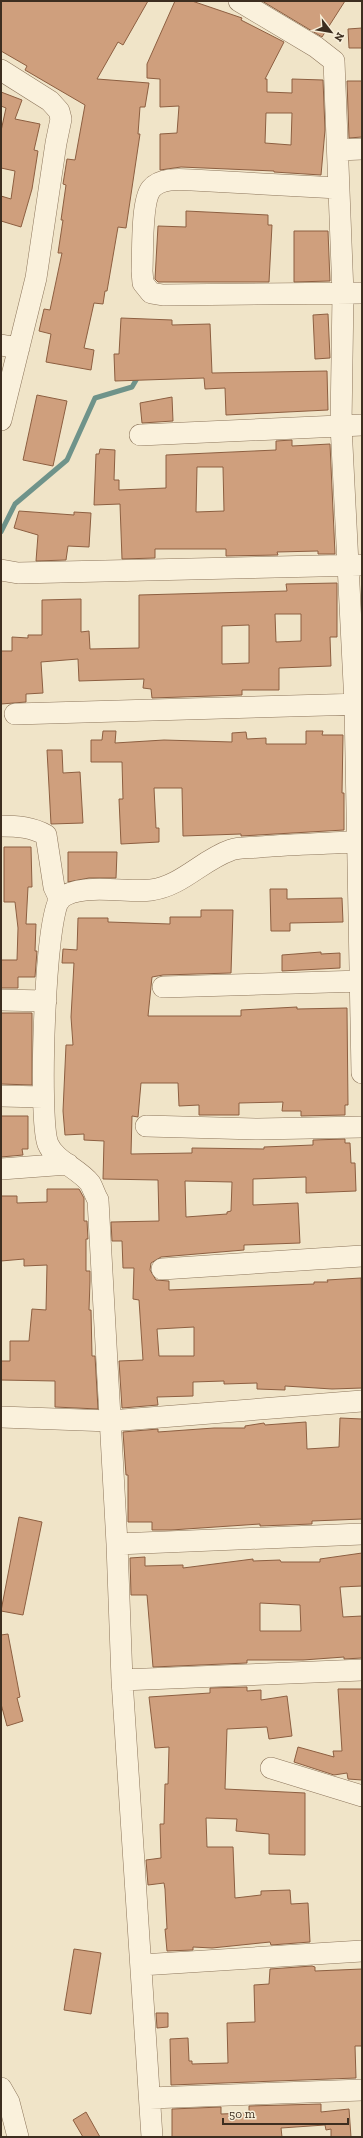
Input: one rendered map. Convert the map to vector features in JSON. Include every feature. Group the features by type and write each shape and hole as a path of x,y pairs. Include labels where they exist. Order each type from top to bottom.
{"street":[{"path":"239,1 316,47 334,61 338,188 352,294 341,425 355,565 362,1073"},
{"path":"1,70 50,101 59,111 61,119 56,143 36,278 10,346 1,420"},
{"path":"338,150 362,149"},
{"path":"338,188 172,179 162,182 151,189 145,201 142,271 143,283 151,293 163,295 352,294"},
{"path":"140,435 362,425"},
{"path":"1,570 26,572 355,565"},
{"path":"15,714 358,704"},
{"path":"1,826 16,826 37,830 46,835 54,887 60,900"},
{"path":"152,2137 142,1965 122,1680 117,1544 98,1200 90,1184 68,1164 54,1154 48,1144 45,1130 43,1097 46,1001 52,922 55,906 60,900 71,892 151,890 169,886 232,850 360,841"},
{"path":"163,987 361,981"},
{"path":"1,1000 46,1001"},
{"path":"1,1096 43,1097"},
{"path":"146,1126 258,1129 362,1127"},
{"path":"1,1169 68,1164"},
{"path":"162,1269 362,1256"},
{"path":"1,1417 110,1421 362,1401"},
{"path":"117,1544 362,1534"},
{"path":"122,1680 362,1670"},
{"path":"271,1768 362,1796"},
{"path":"142,1965 362,1951"},
{"path":"1,2088 9,2102 18,2137"},
{"path":"150,2098 362,2090"}],"building":[{"path":"1,1 148,1 123,45 118,42 97,79 149,83 145,107 140,107 138,134 140,134 126,228 118,227 107,291 105,291 103,304 94,303 84,348 94,350 91,370 46,362 51,334 39,331 44,309 50,310 62,253 58,253 66,185 63,184 67,159 75,160 85,105 25,70 27,66 1,51"},
{"path":"175,1 192,1 242,18 241,20 284,42 265,79 267,79 267,92 292,93 292,79 323,80 325,130 321,175 274,171 181,167 160,170 160,134 177,133 179,106 160,107 160,79 147,78 147,64","holes":["266,113 292,113 291,145 265,143"]},
{"path":"262,1 345,1 322,37"},
{"path":"362,28 362,48 349,48 348,29"},
{"path":"347,81 362,81 362,137 349,138"},
{"path":"1,92 22,100 15,119 40,124 34,150 38,151 32,189 21,227 1,221 1,196 11,199 15,171 1,168 1,131 6,108 1,106"},
{"path":"186,211 268,215 268,225 272,225 269,282 158,282 155,279 158,226 186,227"},
{"path":"294,231 328,231 330,281 294,282"},
{"path":"328,314 330,358 315,359 313,315"},
{"path":"121,318 172,320 172,325 210,324 212,373 327,371 328,410 226,415 225,388 205,389 204,378 115,381 114,354 119,354"},
{"path":"37,395 67,401 53,466 23,460"},
{"path":"172,397 173,421 142,423 140,403"},
{"path":"292,440 292,446 330,444 335,554 318,554 318,551 277,552 278,555 226,556 226,549 155,549 155,558 122,559 120,504 94,505 96,454 99,454 100,449 115,450 114,480 119,480 119,490 166,488 166,455 276,450 276,441","holes":["197,467 223,467 224,511 196,512"]},
{"path":"19,511 74,515 74,512 91,513 89,547 68,546 66,560 36,561 38,535 14,528"},
{"path":"337,583 337,637 330,637 331,666 279,668 279,690 242,690 242,695 152,698 151,689 143,688 144,679 79,681 78,659 41,662 43,693 26,694 26,702 1,704 1,651 12,651 12,637 28,638 28,635 42,635 42,600 81,599 81,632 89,631 90,649 139,648 139,595 287,591 286,584","holes":["275,614 301,614 301,641 276,642","249,625 249,663 222,664 222,626"]},
{"path":"103,731 116,731 115,743 164,740 232,742 232,733 246,732 247,739 266,738 266,744 306,744 306,731 323,731 322,735 343,735 342,793 344,793 344,830 241,836 241,834 183,836 182,788 154,788 156,828 159,828 159,842 121,844 119,799 123,799 122,762 91,762 91,740 102,740"},
{"path":"47,750 62,750 63,773 80,772 83,823 51,824"},
{"path":"4,847 31,847 32,887 28,887 26,924 36,924 35,951 37,951 35,977 18,977 18,988 1,988 1,960 17,960 18,928 15,902 4,902"},
{"path":"68,852 117,852 116,878 89,878 68,882"},
{"path":"270,889 287,889 287,899 342,898 343,922 290,923 290,931 271,931"},
{"path":"201,910 233,910 231,973 163,975 152,977 148,1016 241,1016 241,1010 297,1007 297,1009 347,1008 348,1105 345,1105 345,1115 301,1116 301,1111 282,1111 283,1102 239,1103 239,1115 199,1115 199,1105 179,1106 178,1083 141,1083 138,1117 132,1116 131,1154 192,1153 192,1148 264,1149 264,1147 313,1145 313,1140 345,1139 345,1143 350,1143 351,1163 355,1163 356,1191 306,1193 306,1177 253,1179 253,1205 298,1203 300,1243 244,1245 244,1250 161,1257 151,1263 150,1270 156,1280 169,1281 169,1290 314,1284 314,1282 328,1282 327,1280 361,1278 362,1388 332,1389 285,1386 285,1390 257,1389 257,1383 224,1384 224,1381 193,1382 193,1396 157,1397 158,1405 122,1408 119,1361 143,1360 139,1300 133,1299 134,1268 123,1268 122,1241 112,1241 111,1222 159,1221 158,1180 103,1179 104,1141 84,1140 84,1134 65,1135 63,1111 66,1045 73,1045 71,1017 74,963 62,963 63,949 77,950 78,918 108,918 108,922 170,924 170,917 201,917","holes":["185,1181 232,1182 231,1211 227,1212 227,1214 186,1217","194,1327 194,1356 159,1356 157,1329"]},
{"path":"321,952 321,954 340,953 340,968 282,971 282,955"},
{"path":"1,1013 32,1013 32,1085 1,1084"},
{"path":"1,1116 28,1116 28,1149 22,1149 23,1155 1,1157"},
{"path":"47,1189 79,1189 84,1198 84,1221 87,1221 88,1239 86,1239 86,1271 90,1271 89,1310 91,1310 92,1356 95,1356 98,1409 55,1407 55,1381 1,1380 1,1361 10,1361 10,1341 29,1341 32,1309 46,1310 47,1265 24,1266 24,1259 1,1261 1,1196 17,1196 17,1203 47,1202"},
{"path":"340,1418 362,1419 362,1519 312,1521 312,1524 260,1526 260,1524 171,1530 152,1530 152,1522 128,1522 128,1475 126,1475 123,1432 158,1429 158,1432 214,1428 245,1428 245,1426 264,1423 265,1425 306,1422 307,1449 339,1447"},
{"path":"19,1517 42,1522 23,1615 1,1611"},
{"path":"362,1553 362,1586 340,1587 343,1617 362,1616 362,1658 344,1659 344,1657 303,1660 247,1660 247,1663 153,1667 147,1595 131,1595 130,1558 145,1557 145,1566 183,1565 183,1568 253,1559 253,1561 280,1560 281,1562 320,1562 320,1559","holes":["260,1603 300,1605 301,1631 260,1631"]},
{"path":"8,1634 20,1697 17,1698 23,1721 7,1726 1,1704 1,1635"},
{"path":"247,1687 247,1691 261,1690 261,1700 287,1696 292,1736 269,1739 267,1727 227,1729 225,1789 305,1793 305,1855 269,1854 269,1834 236,1831 237,1819 206,1818 207,1847 233,1847 235,1898 261,1895 261,1891 290,1890 291,1904 308,1903 310,1942 271,1945 270,1942 212,1948 193,1947 193,1950 167,1951 164,1883 148,1885 146,1860 161,1858 160,1824 164,1824 165,1784 168,1784 169,1747 155,1748 149,1697 210,1693 210,1688"},
{"path":"338,1689 362,1689 362,1780 348,1779 347,1773 334,1775 294,1762 298,1747 334,1757 333,1751 342,1751"},
{"path":"74,1949 101,1953 91,2014 64,2010"},
{"path":"315,1967 315,1971 362,1969 362,2046 355,2046 356,2078 171,2085 170,2039 188,2038 189,2061 192,2061 192,2064 228,2063 227,2023 255,2022 254,1985 269,1984 270,1969"},
{"path":"156,2013 168,2013 168,2027 157,2028"},
{"path":"321,2104 321,2112 349,2109 351,2137 331,2137 331,2129 326,2130 325,2125 281,2128 282,2137 172,2137 172,2109 221,2107 221,2114 249,2113 249,2106"},
{"path":"86,2112 100,2137 83,2137 73,2120"}],"waterway":[{"path":"1,532 15,504 67,460 95,398 132,387 139,375"}]}
